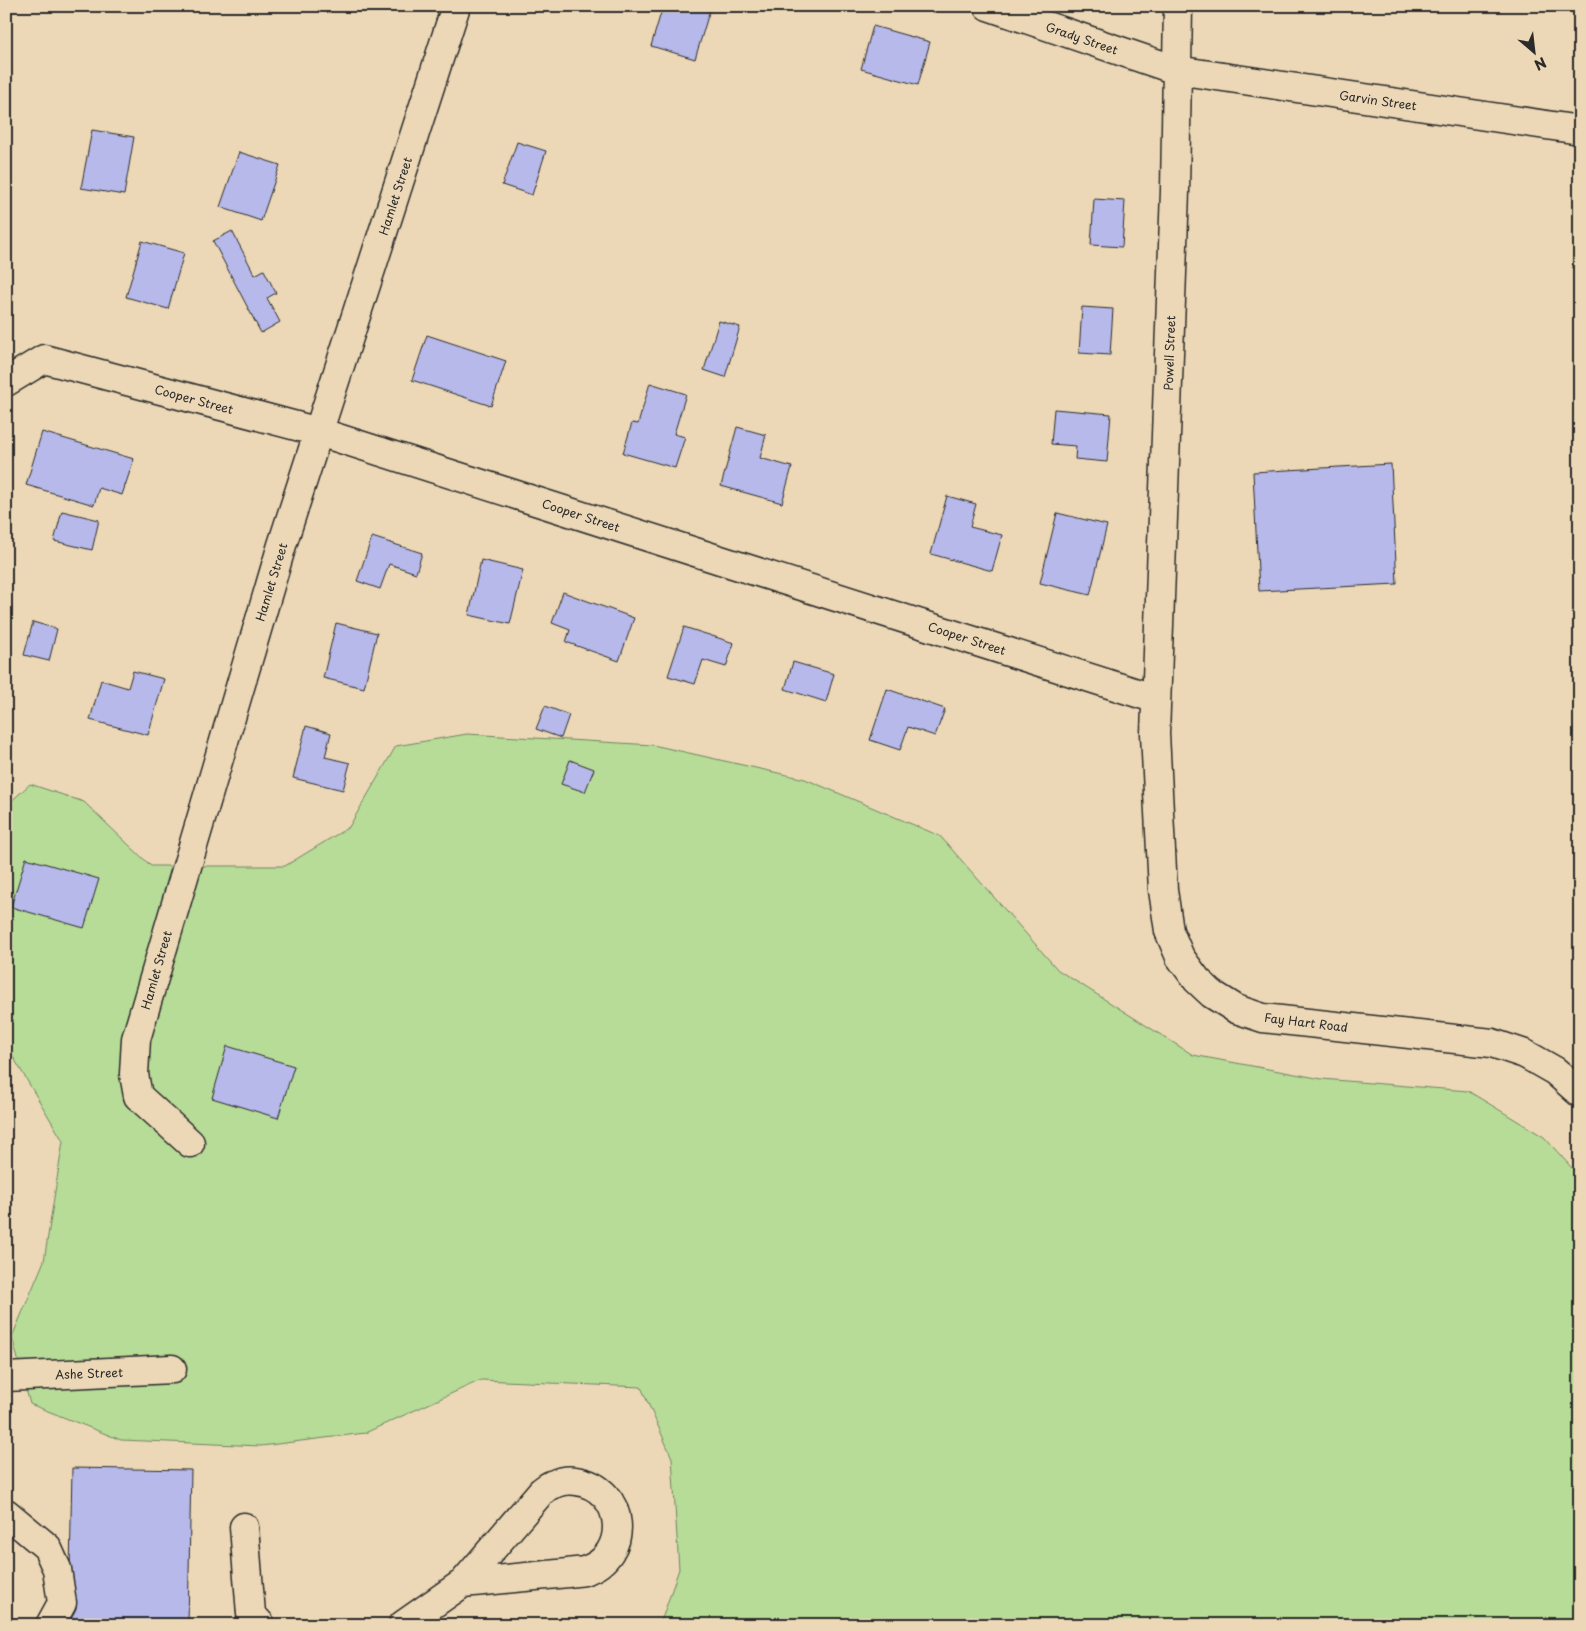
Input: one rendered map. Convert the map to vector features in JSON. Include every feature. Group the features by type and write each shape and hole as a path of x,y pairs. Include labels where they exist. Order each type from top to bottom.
{"street":[{"name":"Hamlet Street","path":"190,1143 138,1096 134,1074 136,1039 282,545 456,6"},
{"name":"Grady Street","path":"988,6 1176,70"},
{"name":"Powell Street","path":"1156,699 1174,191 1178,6"},
{"name":"Garvin Street","path":"1176,70 1580,130"},
{"name":"Cooper Street","path":"6,382 44,359 319,432 1156,699"},
{"name":"Fay Hart Road","path":"1156,699 1155,734 1163,890 1170,931 1180,957 1197,980 1212,994 1236,1009 1263,1018 1492,1043 1525,1054 1555,1071 1580,1093"},
{"name":"Ashe Street","path":"6,1378 172,1369"},
{"path":"403,1625 463,1583 540,1492 554,1483 570,1480 585,1482 598,1489 608,1499 615,1513 617,1527 615,1542 608,1555 597,1565 583,1571 463,1583"},
{"path":"6,1513 47,1546 58,1569 62,1603 50,1625"},
{"path":"244,1527 251,1614 261,1625"}],"green space":[{"path":"467,734 653,745 805,779 940,836 1058,970 1193,1055 1322,1079 1468,1091 1544,1137 1580,1177 1580,1625 655,1625 662,1619 679,1569 672,1458 641,1387 481,1380 365,1433 261,1446 121,1440 30,1404 12,1337 44,1261 63,1141 6,1045 6,806 30,784 84,802 151,866 285,866 349,827 396,746"}],"building":[{"path":"663,6 711,6 695,59 651,46"},
{"path":"1299,6 1328,6 1299,8"},
{"path":"873,26 930,42 918,85 861,69"},
{"path":"92,130 134,137 124,195 81,188"},
{"path":"517,142 546,151 532,195 502,185"},
{"path":"239,152 280,165 261,221 220,207"},
{"path":"1094,199 1125,201 1122,247 1091,245"},
{"path":"232,231 255,275 264,270 276,293 267,298 280,322 261,333 213,241"},
{"path":"142,241 184,253 168,309 126,297"},
{"path":"1082,307 1113,309 1110,355 1079,353"},
{"path":"719,321 740,327 725,377 704,370"},
{"path":"427,335 506,361 491,406 412,380"},
{"path":"650,383 686,394 674,434 685,437 675,468 623,453 632,423 638,424"},
{"path":"1054,409 1111,414 1107,462 1075,459 1076,446 1051,444"},
{"path":"737,427 766,435 760,458 792,467 782,503 721,486"},
{"path":"42,432 134,459 122,495 99,488 94,505 26,485"},
{"path":"1391,464 1397,584 1259,591 1253,472"},
{"path":"947,496 976,504 970,527 1002,535 992,571 931,554"},
{"path":"62,511 99,520 92,550 54,541"},
{"path":"1057,513 1107,525 1090,595 1040,583"},
{"path":"372,537 422,553 416,573 389,564 380,589 357,581"},
{"path":"481,560 523,570 510,624 469,615"},
{"path":"563,592 634,618 619,661 566,642 570,630 552,623"},
{"path":"33,622 57,629 49,661 24,655"},
{"path":"336,623 377,633 364,688 323,678"},
{"path":"684,627 734,643 726,667 703,660 695,684 668,676"},
{"path":"793,662 834,674 826,702 785,689"},
{"path":"133,671 164,679 148,735 90,720 101,680 128,688"},
{"path":"887,689 945,709 935,736 908,727 900,750 870,740"},
{"path":"545,706 569,715 561,738 536,729"},
{"path":"306,726 331,733 325,757 350,763 343,790 293,778"},
{"path":"570,760 594,769 585,792 561,784"},
{"path":"26,858 99,879 84,928 11,907"},
{"path":"227,1046 294,1066 278,1118 212,1098"},
{"path":"72,1468 191,1470 188,1625 69,1625"}]}
